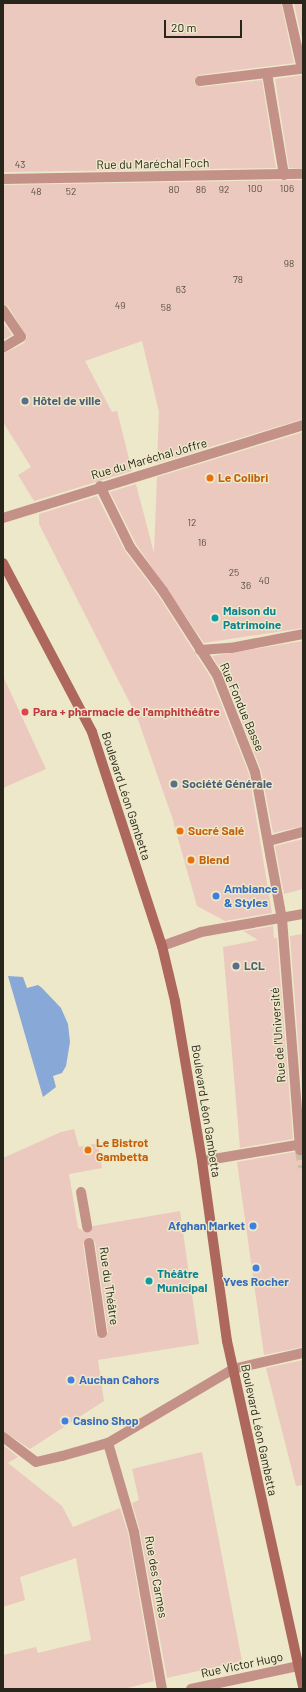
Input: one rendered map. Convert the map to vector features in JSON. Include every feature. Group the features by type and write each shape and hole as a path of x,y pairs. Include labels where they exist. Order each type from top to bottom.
{"main road":[{"name":"Boulevard Léon Gambetta","path":"4,568 92,732 162,946 175,1002 202,1161 233,1369 300,1666 303,1688"}],"street":[{"path":"200,81 302,69 287,3"},
{"path":"267,73 284,175"},
{"name":"Rue du Maréchal Foch","path":"3,179 303,174"},
{"path":"3,310 21,337 3,348"},
{"name":"Rue du Maréchal Joffre","path":"3,518 100,486 177,466 303,425"},
{"name":"Rue Fondue Basse","path":"100,486 130,546 163,591 216,675 256,772 282,919"},
{"path":"200,650 232,648 303,634"},
{"path":"269,841 303,832"},
{"path":"162,946 201,932 282,919 303,914"},
{"name":"Rue de l'Université","path":"282,919 301,1146"},
{"path":"202,1161 301,1146"},
{"path":"82,1192 87,1227"},
{"name":"Rue du Théâtre","path":"89,1243 102,1333"},
{"path":"3,1437 36,1462 108,1443 233,1369 303,1353"},
{"name":"Rue des Carmes","path":"108,1443 134,1532 162,1689"},
{"name":"Rue Victor Hugo","path":"191,1689 300,1666"}],"water":[{"path":"8,976 23,977 27,988 38,985 42,988 61,1008 68,1024 70,1042 66,1066 62,1073 53,1076 56,1087 43,1097"}],"building":[{"path":"3,3 281,3 294,63 199,75 194,81 201,87 262,80 276,168 3,172"},
{"path":"294,3 303,3 303,44"},
{"path":"303,75 303,168 289,168 275,79"},
{"path":"303,180 303,419 157,463 159,412 142,341 85,361 112,412 117,411 132,471 34,501 18,475 31,467 3,422 3,354 24,343 27,337 8,306 3,304 3,185"},
{"path":"3,322 12,335 3,340"},
{"path":"303,432 303,628 204,643 136,544 110,492 136,484 154,553 157,477"},
{"path":"97,496 125,551 158,595 211,678 249,774 272,913 225,921 197,906 172,817 137,717 39,524 39,514"},
{"path":"303,641 303,826 273,833 261,770 223,673 212,656"},
{"path":"3,676 46,769 3,788"},
{"path":"303,839 303,889 284,894 275,846"},
{"path":"273,926 274,938 277,938 293,1139 240,1148 223,947 258,940 243,931"},
{"path":"303,934 303,1105 290,936"},
{"path":"74,1129 79,1147 98,1143 102,1168 69,1174 78,1228 88,1233 93,1226 180,1211 199,1344 98,1360 104,1401 30,1449 3,1431 3,1158 61,1132","holes":["88,1237 95,1242 108,1332 103,1339 96,1334 83,1244"]},
{"path":"294,1152 303,1156 303,1347 264,1355 237,1162"},
{"path":"303,1360 303,1485 296,1486 266,1368"},
{"path":"3,1445 18,1457 8,1463 62,1506 73,1527 120,1508 128,1533 154,1681 124,1689 3,1689 3,1655 36,1647 38,1653 91,1640 76,1558 20,1577 25,1600 3,1607"},
{"path":"202,1452 242,1661 167,1678 140,1531 132,1503 139,1500 132,1469"}],"tunnel":[{"path":"300,1150 303,1168"}],"place":[{"name":"Hôtel de ville","path":"25,401"},
{"name":"Le Colibri","path":"210,478"},
{"name":"Maison du Patrimoine","path":"215,618"},
{"name":"Para + pharmacie de l'amphithéâtre","path":"25,712"},
{"name":"Société Générale","path":"174,784"},
{"name":"Sucré Salé","path":"180,831"},
{"name":"Blend","path":"191,860"},
{"name":"Ambiance & Styles","path":"216,896"},
{"name":"LCL","path":"236,966"},
{"name":"Le Bistrot Gambetta","path":"88,1150"},
{"name":"Afghan Market","path":"253,1226"},
{"name":"Yves Rocher","path":"256,1268"},
{"name":"Théâtre Municipal","path":"149,1281"},
{"name":"Auchan Cahors","path":"71,1380"},
{"name":"Casino Shop","path":"65,1421"}]}
